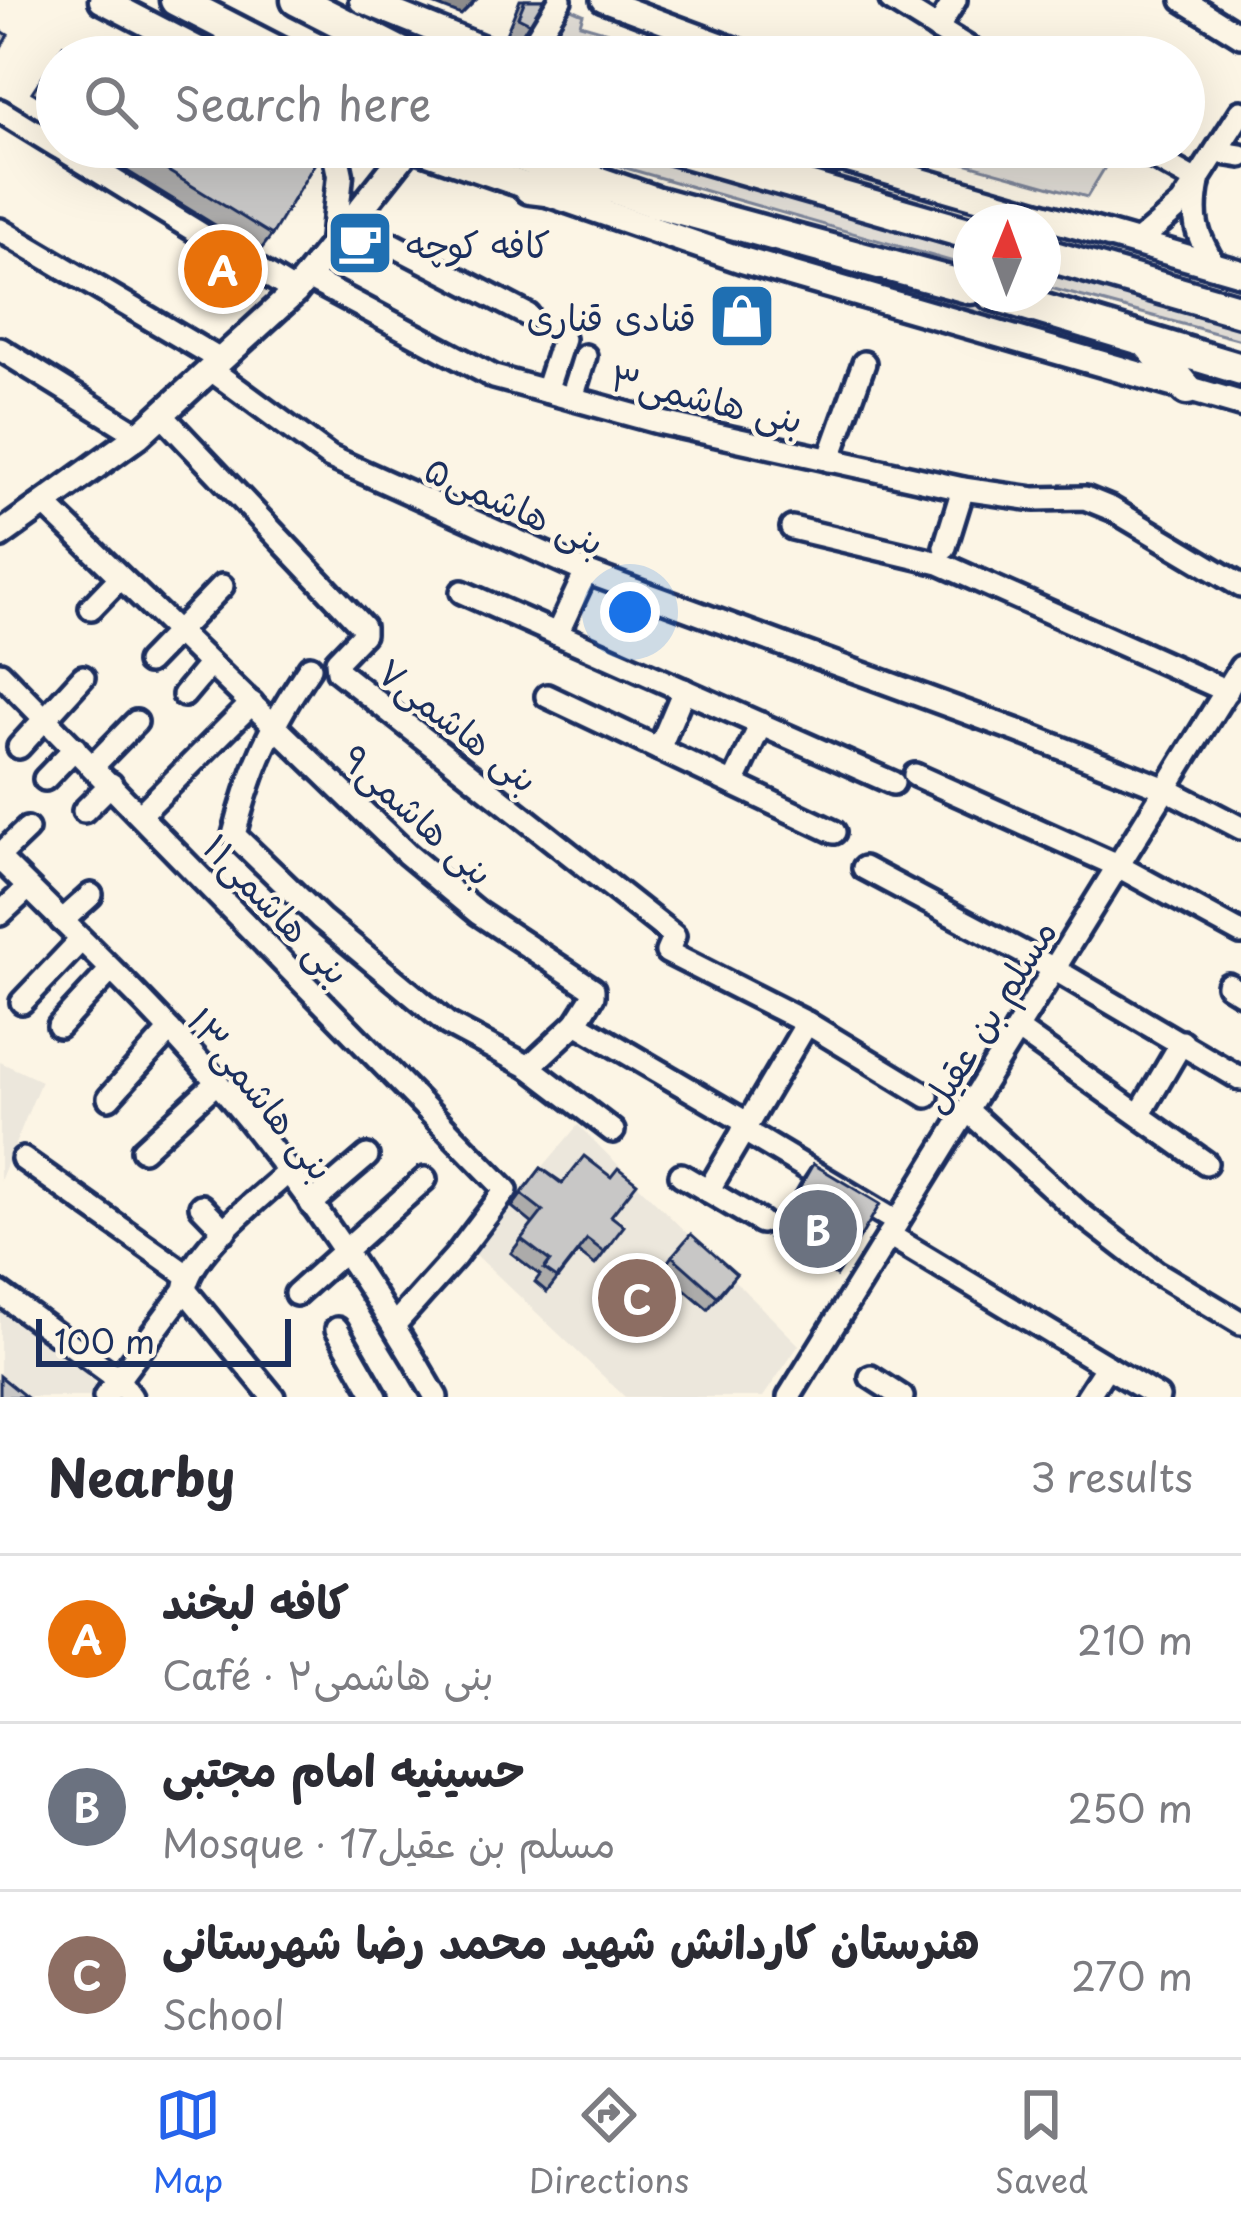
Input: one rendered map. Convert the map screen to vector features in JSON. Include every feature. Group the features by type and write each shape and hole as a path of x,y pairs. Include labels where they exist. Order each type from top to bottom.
{"highway":[{"path":"176,0 246,36"},
{"path":"300,1 368,36"},
{"path":"555,168 655,202 953,283"},
{"path":"741,168 953,229"},
{"path":"530,188 655,202"},
{"path":"1061,259 1241,311"},
{"path":"1050,312 1241,369"},
{"path":"1147,342 1187,389"}],"main road":[{"path":"102,0 171,36"},
{"path":"362,0 451,36"},
{"path":"333,246 338,168"},
{"path":"1,532 139,435 215,365 301,285 394,168"},
{"path":"472,168 742,260 1241,404"},
{"path":"877,168 1241,273"}],"street":[{"path":"538,36 560,0"},
{"path":"603,0 700,36"},
{"path":"891,0 948,36"},
{"path":"937,29 955,0"},
{"path":"1183,0 1241,35"},
{"name":"بنی هاشمی۳","path":"0,111 36,133"},
{"path":"1138,242 1181,204 1241,112"},
{"path":"1216,152 1241,156"},
{"name":"بنی هاشمی۳","path":"94,168 301,285 494,377 963,489 1034,499 1085,498 1112,509 1241,586"},
{"path":"1173,168 1198,182"},
{"path":"1198,182 1197,237 1215,266"},
{"path":"351,223 528,315"},
{"name":"بنی هاشمی۵","path":"9,236 215,365 330,458 586,572 1018,731 1166,789 1241,828"},
{"path":"546,392 563,339"},
{"path":"0,349 139,435"},
{"path":"572,398 585,356"},
{"path":"829,460 864,363"},
{"name":"بنی هاشمی۷","path":"161,414 363,627 363,634 337,661 338,671 674,936 668,952 807,1023"},
{"path":"945,547 963,489"},
{"name":"بنی هاشمی۹","path":"44,503 407,854 478,914 593,988 576,1023"},
{"path":"792,528 939,563 1226,691"},
{"path":"557,634 586,572"},
{"path":"91,608 120,578"},
{"path":"148,662 222,586"},
{"path":"462,592 761,724 1118,866 1241,933"},
{"path":"184,695 210,664"},
{"path":"310,667 272,723 248,779 234,835 321,919 448,1024 529,1067 613,1131"},
{"name":"مسلم بن عقیل","path":"789,1397 1241,668"},
{"name":"بنی هاشمی۱۱","path":"0,673 506,1190 394,1325"},
{"path":"19,747 83,677"},
{"path":"659,749 684,690"},
{"path":"548,696 834,832"},
{"path":"141,814 252,704"},
{"path":"93,766 136,722"},
{"path":"733,784 761,724"},
{"path":"45,779 75,748"},
{"path":"84,811 111,784"},
{"path":"0,857 27,829"},
{"name":"بنی هاشمی۱۳","path":"0,857 170,1030 289,1171 394,1325 436,1397"},
{"path":"864,868 1054,969 1241,1079"},
{"path":"0,914 28,888"},
{"path":"62,921 91,895"},
{"path":"22,1002 81,940"},
{"path":"59,1026 110,971"},
{"path":"529,1067 576,1023 745,1127 1045,1328 1158,1397"},
{"path":"707,1191 807,1023 927,1096"},
{"path":"1017,1028 1206,1163"},
{"path":"109,1098 170,1030"},
{"path":"1140,1114 1182,1042"},
{"path":"143,1150 217,1082"},
{"path":"967,1110 1081,1214 1156,1272 1241,1323"},
{"path":"311,1204 367,1156"},
{"path":"23,1159 186,1282 273,1397"},
{"path":"0,1293 118,1391 186,1282 225,1231 289,1171"},
{"path":"681,1175 761,1222"},
{"path":"296,1294 424,1179"},
{"path":"201,1206 225,1231"},
{"path":"337,1329 376,1397"},
{"path":"1088,1397 1108,1366"},
{"path":"871,1377 902,1397"}],"shaded area":[{"path":"569,8 583,14 580,24 621,36 554,36"},
{"path":"626,168 692,168 953,244 953,262"},
{"path":"983,168 1105,168 1087,197"},
{"path":"609,205 646,210 953,298 953,305"},
{"path":"1061,276 1241,329 1241,340 1061,291"},
{"path":"977,312 1001,312 1140,352 1153,363"},
{"path":"0,1062 41,1081 0,1181"},
{"path":"578,1125 799,1345 763,1397 625,1397 472,1251"},
{"path":"0,1308 92,1373 95,1387 88,1397 0,1397"}],"building":[{"path":"525,0 544,0 530,23 518,17"},
{"path":"163,168 312,168 272,235"},
{"path":"584,1156 611,1177 618,1168 637,1183 611,1216 624,1226 604,1252 587,1239 557,1278 544,1269 550,1261 521,1239 543,1211 521,1194 541,1168 562,1184"},
{"path":"813,1164 880,1204 848,1258 781,1220"},
{"path":"691,1234 736,1274 717,1296 672,1256"},
{"path":"0,1376 26,1397 0,1397"}],"place":[{"name":"کافه کوچه","path":"360,243"},
{"name":"کافه لبخند","path":"223,269"},
{"name":"قنادی قناری","path":"742,316"},
{"name":"حسینیه امام مجتبی","path":"818,1229"},
{"name":"هنرستان کاردانش شهید محمد رضا شهرستانی","path":"637,1298"}]}
